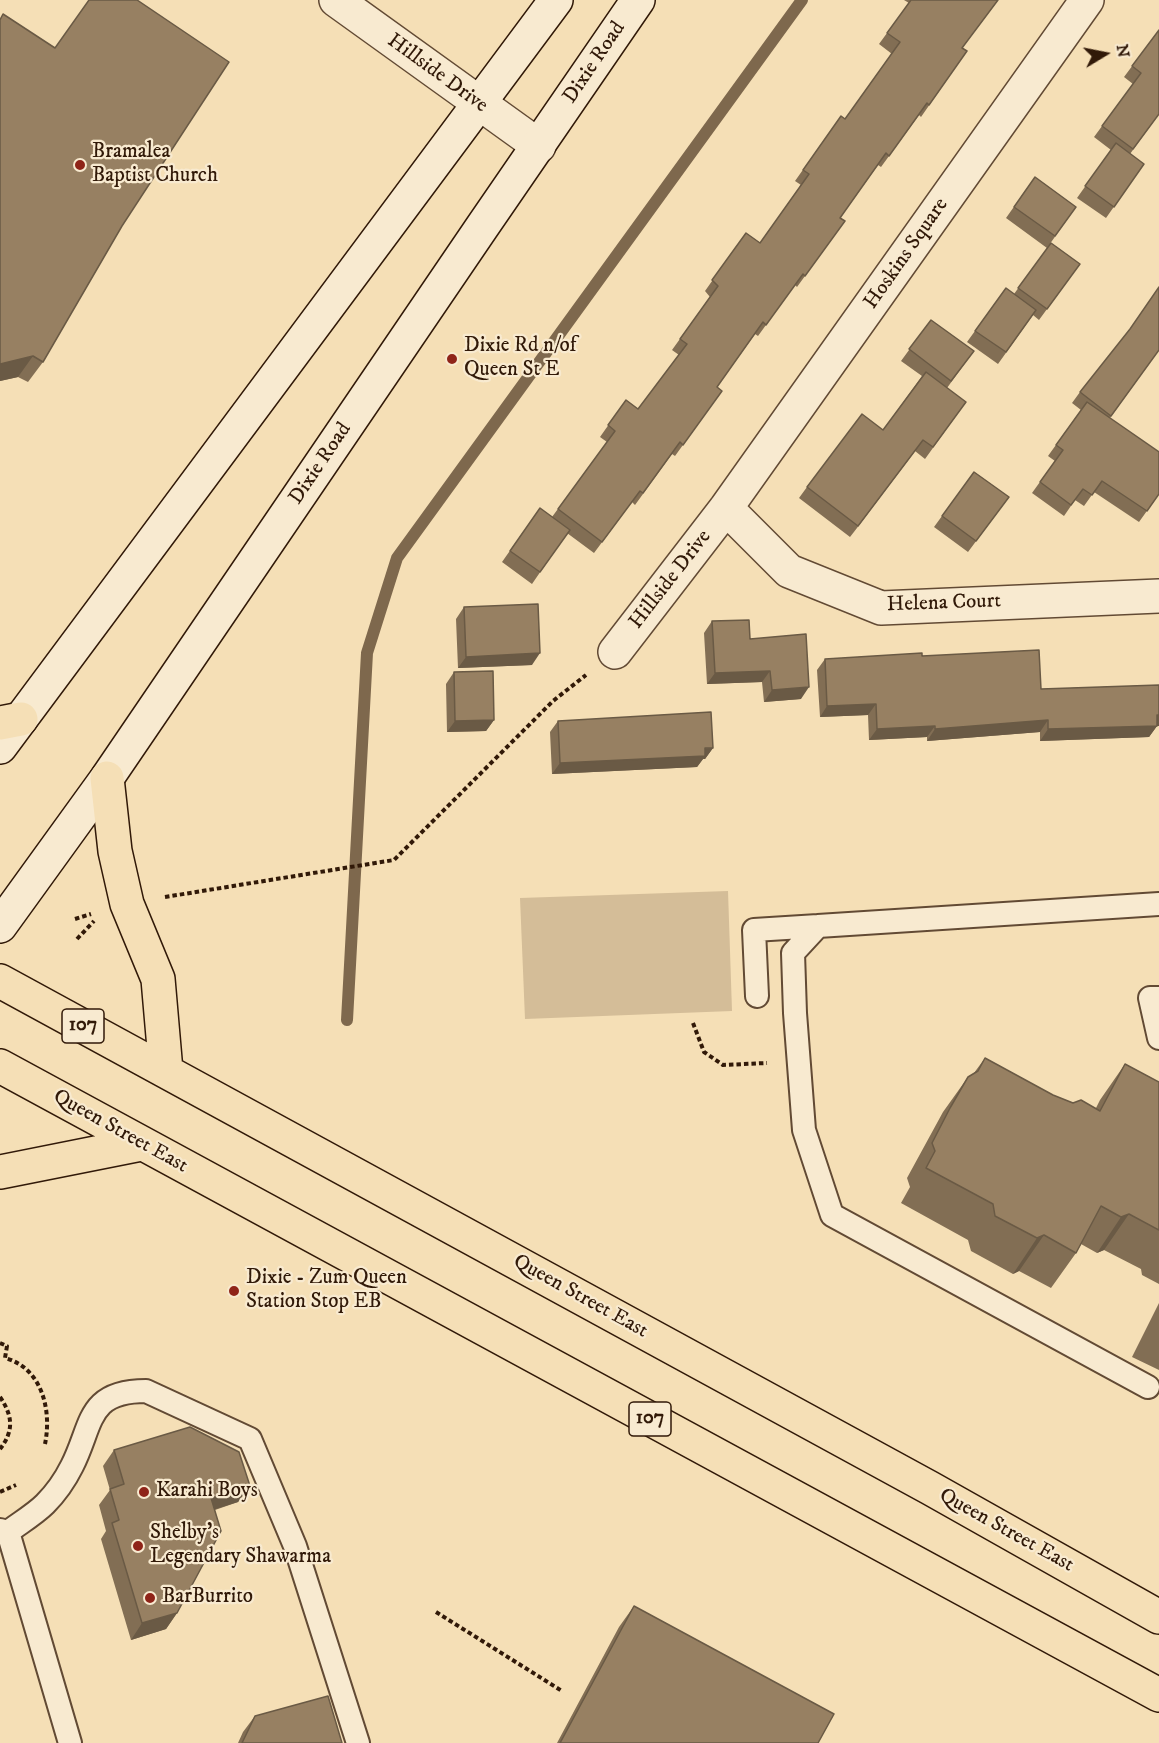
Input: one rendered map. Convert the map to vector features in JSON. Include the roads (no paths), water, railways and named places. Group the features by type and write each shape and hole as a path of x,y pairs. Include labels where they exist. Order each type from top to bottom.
{"main road":[{"name":"Hillside Drive","path":"336,0 539,146"},
{"path":"0,747 10,721 556,0"},
{"name":"Dixie Road","path":"0,926 107,778 638,0"},
{"name":"Hoskins Square","path":"726,508 1087,0"},
{"name":"Hillside Drive","path":"615,652 726,508"},
{"name":"Helena Court","path":"726,508 789,571 881,608 1159,596"},
{"path":"107,778 115,851 127,904 158,979 166,1071"},
{"name":"Queen Street East","path":"0,981 930,1488 1159,1617"},
{"name":"Queen Street East","path":"0,1066 1159,1695"},
{"path":"0,1172 141,1144"}],"lane":[{"path":"757,996 754,930 1159,904"},
{"path":"818,926 793,953 804,1130 832,1215 1148,1388"},
{"path":"1159,998 1150,998 1159,1038"},
{"path":"70,1743 4,1531 45,1504 72,1466 88,1423 98,1408 112,1397 128,1391 146,1392 250,1439 295,1546 358,1743"}],"waterway":[{"path":"347,1020 367,653 397,558 802,0"}],"place":[{"name":"Bramalea Baptist Church","path":"80,165"},
{"name":"Dixie Rd n/of Queen St E","path":"452,359"},
{"name":"Dixie - Zum Queen Station Stop EB","path":"234,1291"},
{"name":"Karahi Boys","path":"144,1492"},
{"name":"Shelby's Legendary Shawarma","path":"138,1546"},
{"name":"BarBurrito","path":"150,1598"}]}
